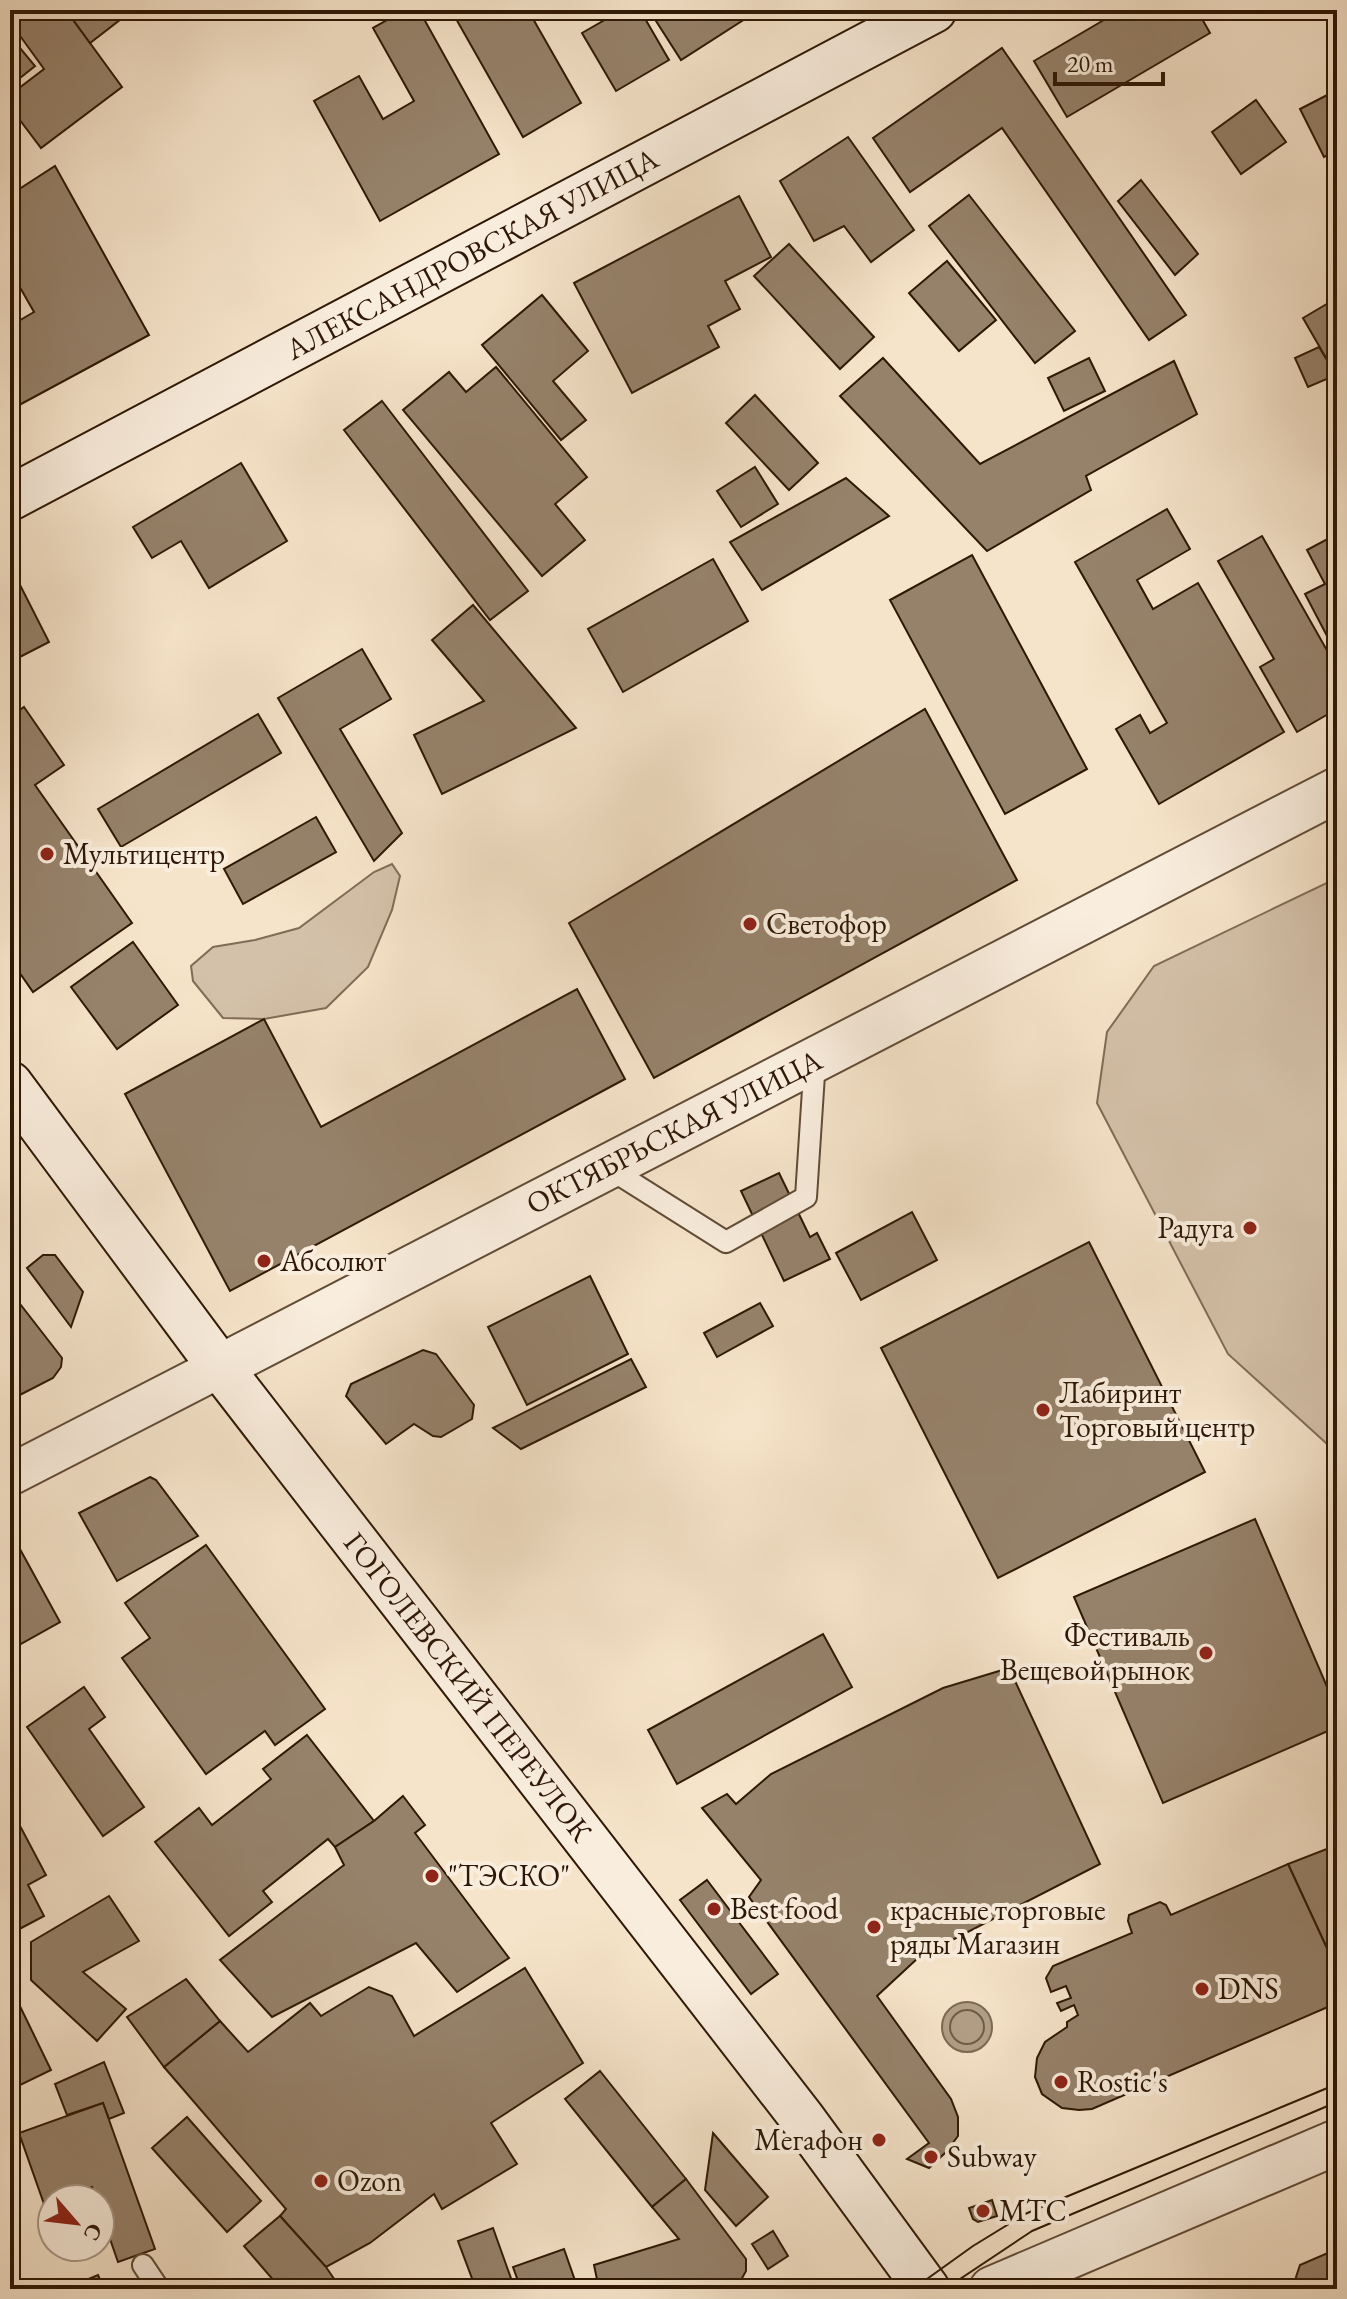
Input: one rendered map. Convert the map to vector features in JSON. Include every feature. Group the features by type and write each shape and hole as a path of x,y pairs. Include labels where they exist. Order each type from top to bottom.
{"main road":[{"name":"АЛЕКСАНДРОВСКАЯ УЛИЦА","path":"10,498 934,10"},
{"name":"ОКТЯБРЬСКАЯ УЛИЦА","path":"220,1367 1337,790"},
{"name":"ГОГОЛЕВСКИЙ ПЕРЕУЛОК","path":"10,1084 220,1367 802,2118 927,2289"},
{"path":"992,2289 1337,2142"}],"street":[{"name":"ОКТЯБРЬСКАЯ УЛИЦА","path":"10,1475 220,1367"}],"lane":[{"path":"607,1167 726,1242 806,1197 815,1059"},
{"path":"143,2265 159,2289"}],"shaded area":[{"path":"392,864 400,876 392,910 368,967 326,1008 264,1019 223,1018 193,981 191,966 213,947 299,928 374,872"},
{"name":"Радуга","path":"1337,878 1337,1453 1228,1354 1097,1103 1107,1032 1154,966"}],"water":[{"path":"967,2002 985,2009 992,2027 985,2045 967,2052 949,2045 942,2027 949,2009"}],"building":[{"path":"10,10 66,10 122,87 41,148 10,107 10,95 44,69 10,22"},
{"path":"66,10 121,10 125,16 90,43"},
{"path":"405,10 419,10 499,154 380,221 314,101 359,76 383,119 414,101 373,28"},
{"path":"451,10 528,10 581,103 523,137"},
{"path":"622,10 640,10 669,60 616,91 582,33"},
{"path":"649,10 759,10 681,60"},
{"path":"1121,10 1197,10 1210,33 1067,117 1034,61"},
{"path":"10,36 35,66 10,86"},
{"path":"1002,48 1186,315 1149,340 1002,128 910,192 873,138"},
{"path":"1337,90 1337,151 1324,157 1300,109"},
{"path":"1256,100 1286,142 1241,174 1212,132"},
{"path":"848,137 914,230 871,262 844,226 814,241 780,181"},
{"path":"55,166 149,335 10,410 10,326 34,312 10,270 10,195"},
{"path":"1141,180 1198,254 1175,275 1118,201"},
{"path":"969,195 1075,331 1035,363 929,226"},
{"path":"739,196 771,257 725,281 740,309 708,326 719,347 632,393 574,283"},
{"path":"789,244 874,337 840,369 754,276"},
{"path":"947,261 996,320 959,351 909,293"},
{"path":"542,295 588,351 553,381 586,420 561,440 482,345"},
{"path":"1337,298 1337,377 1303,318"},
{"path":"1319,347 1336,375 1308,387 1295,358"},
{"path":"883,358 980,464 1174,361 1197,414 1086,476 1091,490 987,551 840,396"},
{"path":"1089,358 1105,391 1064,411 1048,378"},
{"path":"496,367 587,477 555,504 585,540 542,576 403,410 449,372 466,392"},
{"path":"755,395 818,463 789,490 726,423"},
{"path":"382,401 528,591 490,620 344,430"},
{"path":"241,463 287,541 209,588 181,541 152,558 133,527"},
{"path":"755,467 778,504 741,527 717,491"},
{"path":"846,478 889,516 762,590 730,542"},
{"path":"1167,509 1190,549 1137,580 1153,609 1198,583 1284,732 1159,804 1116,729 1140,715 1150,733 1167,723 1075,562"},
{"path":"1262,536 1337,668 1337,709 1297,732 1260,667 1274,659 1218,561"},
{"path":"1333,536 1337,543 1337,655 1305,594 1325,584 1307,550"},
{"path":"972,555 1087,769 1005,814 890,600"},
{"path":"713,559 748,621 623,692 588,629"},
{"path":"19,583 49,642 10,662 10,587"},
{"path":"473,605 576,728 442,794 414,735 484,701 432,640"},
{"path":"362,649 391,699 340,729 402,833 374,861 278,698"},
{"name":"Мультицентр","path":"24,707 64,765 35,785 132,923 33,992 10,959 10,717"},
{"path":"925,709 1017,880 654,1078 569,923"},
{"path":"258,714 281,753 121,847 98,809"},
{"path":"316,817 336,852 243,904 224,869"},
{"path":"133,942 178,1005 117,1049 71,987"},
{"path":"577,989 625,1079 230,1291 125,1094 264,1019 321,1127"},
{"path":"779,1173 810,1237 817,1233 830,1259 784,1281 741,1191"},
{"path":"912,1212 937,1260 861,1300 836,1253"},
{"name":"Лабиринт Торговый центр","path":"1089,1242 1205,1472 998,1578 881,1348"},
{"path":"43,1255 55,1255 83,1292 71,1327 27,1268"},
{"path":"590,1276 628,1354 527,1405 488,1327"},
{"path":"10,1291 62,1358 61,1367 53,1378 10,1400"},
{"path":"760,1303 773,1326 717,1357 704,1333"},
{"path":"423,1350 436,1354 474,1405 472,1419 441,1437 433,1436 414,1424 386,1444 346,1396 351,1384"},
{"path":"631,1359 646,1387 521,1449 493,1428"},
{"path":"150,1477 156,1480 198,1536 117,1581 79,1513"},
{"name":"Фестиваль Вещевой рынок","path":"1255,1519 1337,1710 1337,1727 1163,1803 1074,1597"},
{"path":"15,1540 60,1622 10,1650 10,1542"},
{"path":"206,1545 325,1709 275,1745 265,1731 206,1774 122,1658 150,1638 125,1603"},
{"path":"823,1634 852,1687 677,1784 648,1730"},
{"name":"красные торговые ряды Магазин","path":"1009,1668 1100,1864 919,1957 877,1996 951,2099 958,2117 958,2136 929,2168 907,2159 929,2143 749,1897 761,1880 702,1808 727,1794 736,1804 771,1774 943,1688"},
{"path":"84,1687 105,1717 89,1729 144,1807 103,1836 27,1727"},
{"path":"307,1735 374,1821 335,1847 328,1839 263,1891 272,1902 229,1936 155,1842 199,1808 212,1825 271,1779 263,1769"},
{"path":"403,1796 425,1825 415,1833 509,1958 457,1992 416,1943 272,2017 220,1960 344,1865 335,1847 374,1821"},
{"path":"10,1807 46,1875 28,1885 44,1916 10,1934"},
{"path":"1337,1845 1337,1970 1288,1864"},
{"name":"DNS","path":"1288,1864 1337,1970 1337,2003 1092,2109 1062,2108 1042,2094 1035,2077 1037,2058 1045,2042 1078,2015 1074,2005 1061,2011 1057,2003 1071,1998 1066,1986 1051,1992 1046,1978 1053,1966 1132,1933 1129,1915 1160,1902 1166,1905 1171,1915"},
{"path":"707,1880 778,1974 751,1994 680,1900"},
{"path":"109,1896 139,1941 83,1972 126,2009 97,2041 31,1980 31,1942"},
{"path":"525,1968 583,2063 491,2123 517,2164 442,2209 434,2194 370,2243 326,2267 280,2216 286,2209 164,2067 220,2021 248,2052 310,2003 321,2016 369,1987 392,1996 414,2036"},
{"path":"186,1979 220,2021 164,2067 127,2017"},
{"path":"15,1996 51,2070 10,2090 10,1998"},
{"path":"104,2062 124,2113 109,2119 103,2103 67,2115 55,2084"},
{"path":"600,2071 686,2179 652,2207 565,2099"},
{"path":"103,2103 155,2249 118,2262 116,2183 37,2183 19,2133"},
{"path":"187,2117 261,2201 227,2232 152,2148"},
{"path":"713,2133 768,2197 736,2226 705,2190"},
{"path":"686,2179 746,2259 746,2271 741,2280 712,2289 599,2289 594,2265 679,2239 652,2207"},
{"name":"МТС","path":"992,2200 997,2216 978,2222 973,2219 969,2208"},
{"path":"280,2216 326,2267 341,2289 281,2289 244,2246"},
{"path":"493,2228 513,2284 499,2289 476,2289 458,2241"},
{"path":"773,2231 788,2256 768,2269 752,2244"},
{"path":"564,2249 578,2289 521,2289 513,2267"},
{"path":"1337,2249 1337,2289 1297,2289 1296,2277 1300,2265"},
{"path":"98,2275 104,2289 64,2289"}],"tram line":[{"path":"913,2289 1025,2214 1337,2084"},
{"path":"945,2289 1032,2231 1337,2102"}],"place":[{"name":"Мультицентр","path":"47,854"},
{"name":"Светофор","path":"750,924"},
{"name":"Радуга","path":"1250,1228"},
{"name":"Абсолют","path":"264,1261"},
{"name":"Лабиринт Торговый центр","path":"1043,1410"},
{"name":"Фестиваль Вещевой рынок","path":"1206,1653"},
{"name":"\"ТЭСКО\"","path":"432,1876"},
{"name":"Best food","path":"714,1909"},
{"name":"красные торговые ряды Магазин","path":"874,1927"},
{"name":"DNS","path":"1202,1989"},
{"name":"Rostic's","path":"1061,2082"},
{"name":"Мегафон","path":"879,2140"},
{"name":"Subway","path":"931,2157"},
{"name":"Ozon","path":"321,2181"},
{"name":"МТС","path":"983,2211"}]}
